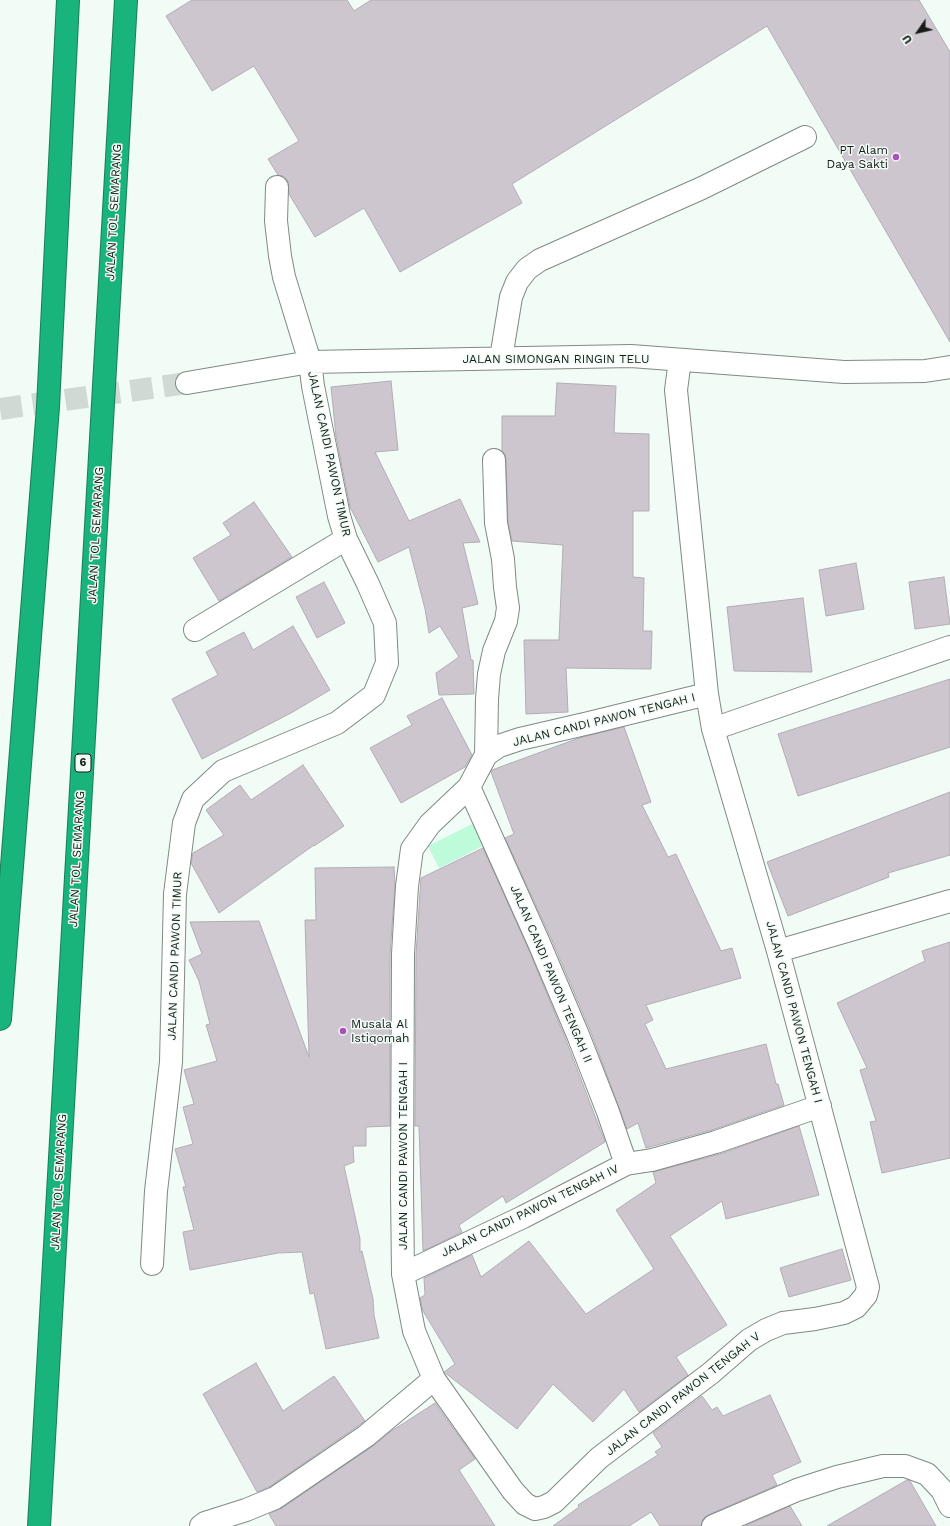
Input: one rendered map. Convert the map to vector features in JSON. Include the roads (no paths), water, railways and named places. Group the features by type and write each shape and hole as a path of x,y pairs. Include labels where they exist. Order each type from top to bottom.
{"highway":[{"path":"0,1019 48,408 68,0"},
{"name":"JALAN TOL SEMARANG","path":"39,1526 126,0"}],"street":[{"path":"501,358 511,297 517,282 527,269 540,260 702,188 805,137"},
{"name":"JALAN CANDI PAWON TIMUR","path":"152,1264 156,1191 171,1062 175,894 184,823 193,799 223,771 337,722 374,695 387,663 385,623 346,540 339,516 313,386 310,362 284,277 280,256 276,221 277,187"},
{"name":"JALAN SIMONGAN RINGIN TELU","path":"187,383 310,362 631,356 844,372 925,371 950,367"},
{"name":"JALAN CANDI PAWON TENGAH I","path":"680,360 676,390 707,694 713,729 778,951 820,1106 868,1286 866,1295"},
{"path":"486,755 489,674 494,651 506,621 508,608 503,559 496,524 496,485 494,460"},
{"path":"195,630 346,540"},
{"path":"713,729 950,648"},
{"name":"JALAN CANDI PAWON TENGAH I","path":"535,1509 525,1504 513,1491 434,1379 414,1330 403,1274 403,954 407,886 412,849 430,824 469,787 486,755 499,746 520,739 707,694"},
{"name":"JALAN CANDI PAWON TENGAH II","path":"469,787 539,942 578,1034 626,1164"},
{"path":"778,951 950,901"},
{"name":"JALAN CANDI PAWON TENGAH IV","path":"403,1274 523,1217 626,1164 652,1160 716,1142 820,1106"},
{"name":"JALAN CANDI PAWON TENGAH V","path":"535,1509 544,1507 554,1502 599,1458 711,1373 749,1340 766,1330 783,1323 815,1320 844,1313 856,1307 866,1295"},
{"path":"201,1526 205,1523 246,1510 275,1498 366,1436 434,1379"},
{"path":"713,1526 798,1490 837,1477 883,1466 905,1466 927,1474 942,1490 950,1506"}],"tunnel":[{"path":"0,409 187,383"}],"place":[{"name":"PT Alam Daya Sakti","path":"896,157"},
{"name":"Musala Al Istiqomah","path":"343,1031"}]}
